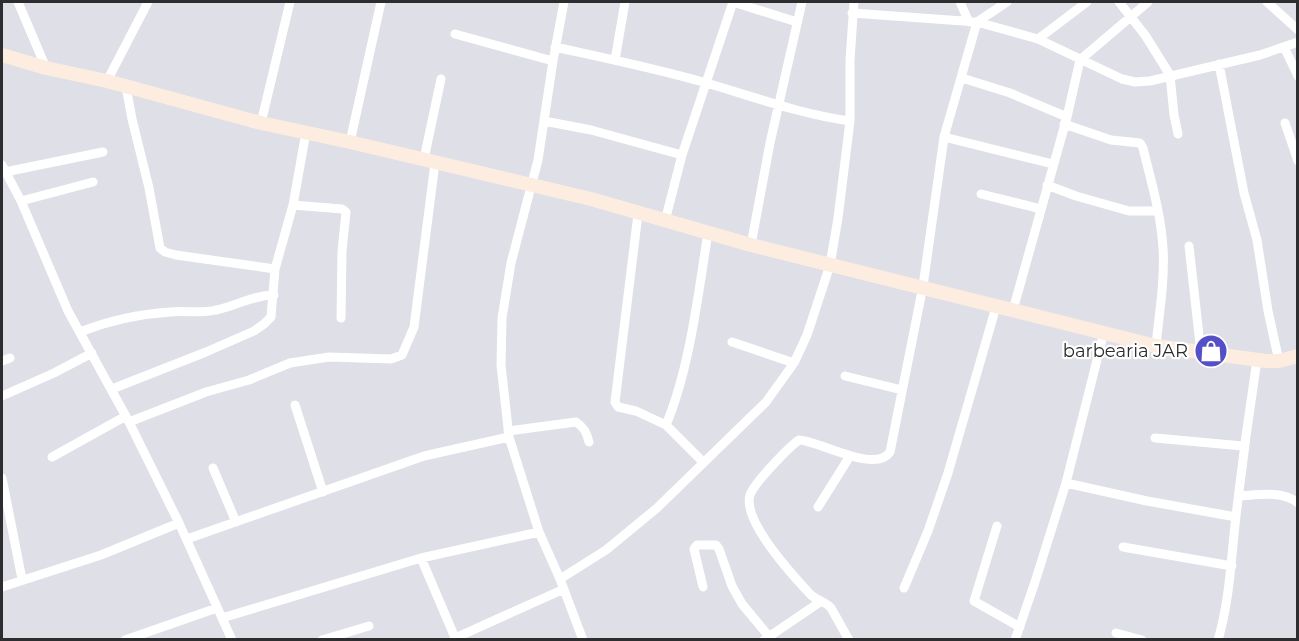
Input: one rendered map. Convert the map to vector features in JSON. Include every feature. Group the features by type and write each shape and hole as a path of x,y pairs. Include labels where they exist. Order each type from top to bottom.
{"street":[{"path":"18,2 46,68"},
{"path":"107,81 148,2"},
{"path":"261,123 290,2"},
{"path":"350,142 381,2"},
{"path":"564,2 533,185 511,263 502,318 501,364 509,434 539,532 583,639"},
{"path":"615,60 625,2"},
{"path":"665,221 682,154 733,2 797,22"},
{"path":"751,245 770,143 802,2"},
{"path":"421,558 456,638 562,584 657,508 766,402 794,363 807,335 830,265 850,121 854,2"},
{"path":"849,639 828,604 820,602 805,589 764,539 749,506 750,495 784,453 799,440 870,460 886,458 892,446 923,286 944,137 962,78 973,22 960,2"},
{"path":"973,22 1007,2"},
{"path":"1038,39 1087,2"},
{"path":"1119,2 1145,35 1170,75 1178,134"},
{"path":"1012,310 1066,121 1080,60 1148,2"},
{"path":"1267,2 1298,30"},
{"path":"852,13 973,22 1038,39 1122,79 1135,82 1150,81 1298,42"},
{"path":"455,34 553,61"},
{"path":"555,47 706,83 779,106 850,121"},
{"path":"1284,47 1298,76"},
{"path":"2,55 261,123 591,199 751,245 923,286 996,307 1156,346 1257,360 1279,361 1298,356"},
{"path":"1219,64 1244,193 1257,240 1268,311 1279,361"},
{"path":"962,78 1010,93 1111,140 1140,143 1158,211 1163,249 1162,297 1156,346"},
{"path":"52,457 128,419 249,380 290,363 329,357 391,359 402,355 414,327 430,161 441,79"},
{"path":"126,87 160,248 176,255 275,269"},
{"path":"544,121 591,130 682,154"},
{"path":"1285,123 1298,161"},
{"path":"112,388 254,331 271,317 275,269 293,205 306,132"},
{"path":"944,137 1053,164"},
{"path":"103,152 3,168 21,201 68,311 128,419 187,539 232,639"},
{"path":"21,201 93,182"},
{"path":"1047,185 1129,211 1158,211"},
{"path":"981,194 1041,208"},
{"path":"293,205 342,209 346,212 342,251 341,318"},
{"path":"638,214 615,402 618,407 642,413 666,425 703,462"},
{"path":"666,425 682,372 708,233"},
{"path":"1189,246 1201,353"},
{"path":"80,332 119,319 171,311 203,313 263,295 274,295"},
{"path":"904,588 928,531 948,473 996,307"},
{"path":"1018,639 1066,483 1104,332"},
{"path":"732,342 794,363"},
{"path":"2,396 92,353"},
{"path":"1220,639 1232,566 1243,446 1257,360"},
{"path":"845,376 902,390"},
{"path":"296,405 323,492"},
{"path":"187,539 424,456 509,434 576,422 587,433 589,442"},
{"path":"1155,438 1243,446"},
{"path":"818,507 850,456"},
{"path":"213,468 236,522"},
{"path":"2,478 22,579"},
{"path":"1066,483 1236,517"},
{"path":"1239,496 1280,495 1288,496 1298,503"},
{"path":"2,587 102,555 179,523"},
{"path":"997,526 974,599 976,603 1020,627"},
{"path":"222,618 421,558 539,532"},
{"path":"703,587 693,552 698,545 716,545 732,586 742,604 768,638 820,602"},
{"path":"1124,547 1232,566"},
{"path":"125,639 218,608"},
{"path":"322,639 369,626"},
{"path":"1116,633 1143,639"}],"place":[{"name":"barbearia JAR","path":"1211,351"}]}
